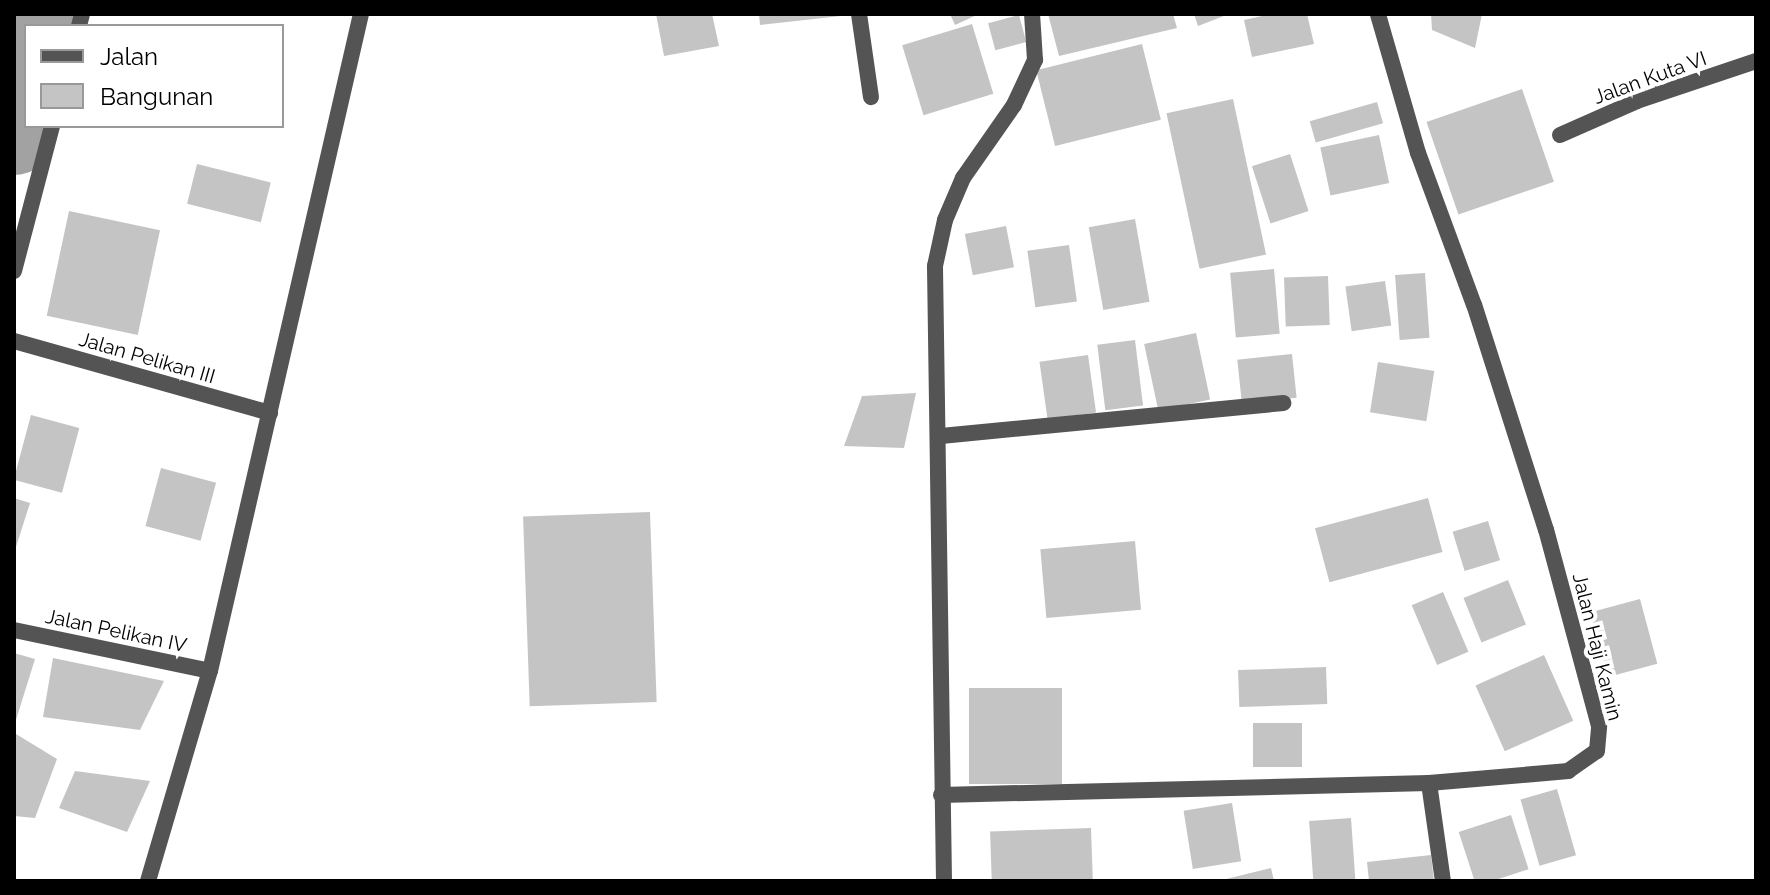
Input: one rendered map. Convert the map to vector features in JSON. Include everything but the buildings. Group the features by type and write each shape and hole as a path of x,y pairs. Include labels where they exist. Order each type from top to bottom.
{"street":[{"path":"148,881 210,671 361,14"},
{"path":"859,14 871,97"},
{"path":"944,881 941,795 941,436 934,337 935,266 941,235 963,178 1030,72 1038,44 1032,14"},
{"name":"Jalan Haji Kamin","path":"941,795 1429,783 1568,771 1597,751 1599,726 1541,515 1418,153 1378,14"},
{"name":"Jalan Kuta VI","path":"1560,135 1637,101 1756,61"},
{"path":"14,271 51,128"},
{"name":"Jalan Pelikan III","path":"14,341 270,413"},
{"path":"941,436 1283,403"},
{"name":"Jalan Pelikan IV","path":"14,630 210,671"},
{"path":"1429,783 1443,881"}],"waterway":[{"path":"37,24 39,14"},
{"path":"14,133 24,86"}]}
